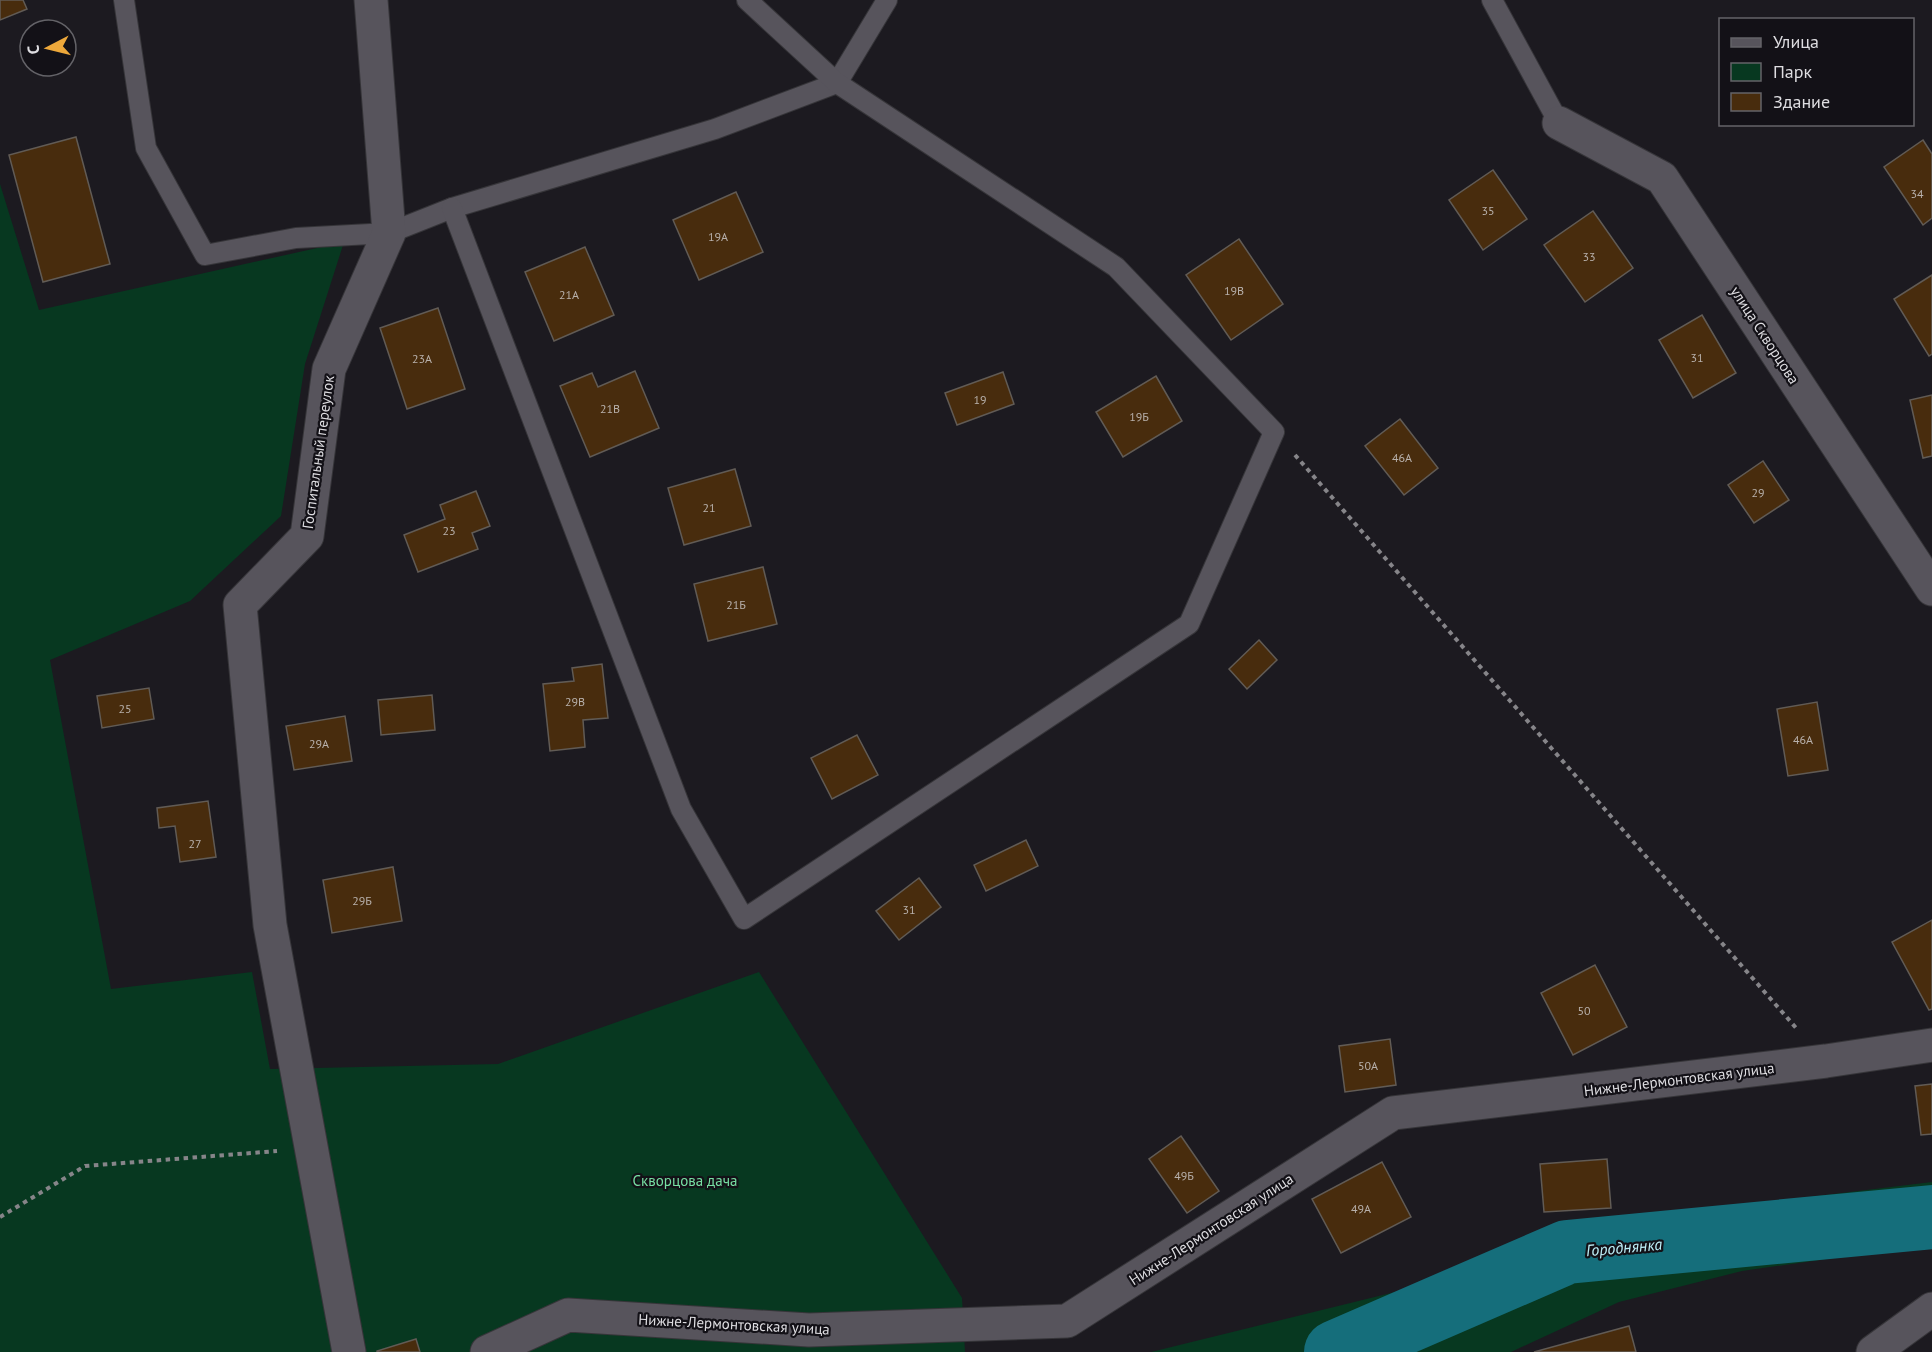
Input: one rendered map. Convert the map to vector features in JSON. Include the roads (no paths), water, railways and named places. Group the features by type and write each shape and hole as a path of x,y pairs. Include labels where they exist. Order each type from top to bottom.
{"street":[{"name":"Госпитальный переулок","path":"349,1352 270,925 240,605 307,536 328,369 389,233 371,0"},
{"name":"улица Скворцова","path":"1559,123 1662,178 1932,590"},
{"name":"Нижне-Лермонтовская улица","path":"487,1352 568,1315 809,1330 1067,1321 1392,1113 1826,1061 1932,1045"},
{"path":"1873,1352 1932,1310"}],"lane":[{"path":"124,0 146,148 205,255 296,238 389,233 452,208 715,129 837,83 887,0"},
{"path":"452,208 681,809 744,919 1189,624 1274,432 1116,267 837,83 747,0"},
{"path":"1492,0 1559,123"}],"waterway":[{"name":"Городнянка","path":"1336,1352 1567,1252 1932,1217"}],"park label":[{"name":"Скворцова дача","path":"685,1180"}]}
